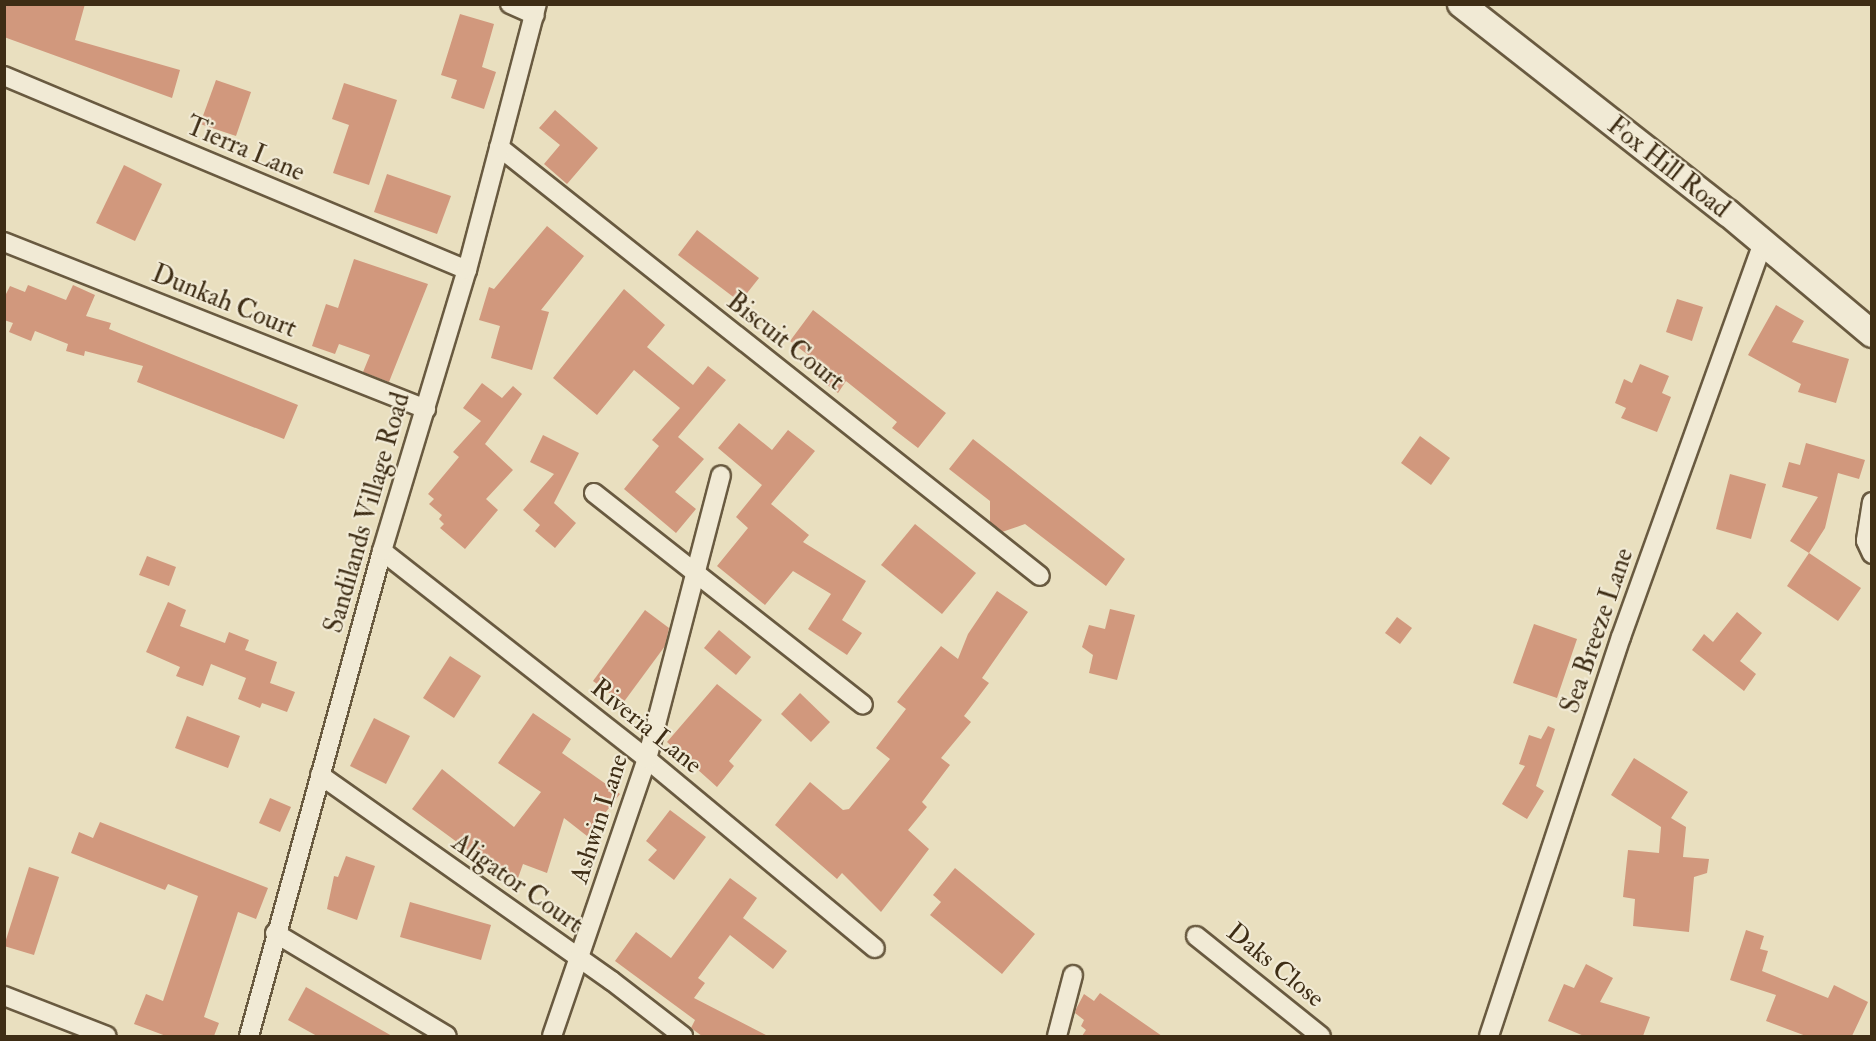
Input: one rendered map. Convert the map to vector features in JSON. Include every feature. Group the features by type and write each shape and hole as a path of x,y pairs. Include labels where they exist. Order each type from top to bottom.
{"main road":[{"name":"Fox Hill Road","path":"1461,4 1728,213 1761,245 1872,334"}],"street":[{"path":"510,4 536,10"},
{"name":"Sandilands Village Road","path":"249,1036 275,933 382,552 467,270 536,10"},
{"name":"Tierra Lane","path":"4,76 467,270"},
{"name":"Biscuit Court","path":"498,147 1040,576"},
{"name":"Dunkah Court","path":"4,242 426,409"},
{"name":"Sea Breeze Lane","path":"1489,1036 1621,637 1761,245"},
{"name":"Ashwin Lane","path":"552,1036 647,759 721,475"},
{"path":"594,493 863,705"},
{"path":"1872,502 1866,541 1872,554"},
{"name":"Riveria Lane","path":"382,552 647,759 875,948"},
{"name":"Aligator Court","path":"320,775 683,1036"},
{"path":"275,933 447,1036"},
{"name":"Daks Close","path":"1196,936 1321,1036"},
{"path":"1057,1036 1073,975"},
{"path":"4,996 107,1036"}],"building":[{"path":"4,4 85,4 75,40 180,70 172,98 4,37"},
{"path":"460,14 494,24 482,67 496,72 484,109 451,98 457,80 441,75"},
{"path":"216,80 251,92 236,136 200,124"},
{"path":"344,83 397,100 369,185 333,173 349,125 332,119"},
{"path":"555,110 598,148 567,184 544,164 560,145 539,128"},
{"path":"124,165 162,184 135,241 96,223"},
{"path":"387,174 451,196 437,234 374,212"},
{"path":"547,226 584,256 541,310 549,312 532,370 491,358 500,326 479,320 489,287 494,289"},
{"path":"697,230 759,278 740,302 678,255"},
{"path":"354,259 428,284 389,382 363,372 370,355 339,344 335,354 312,346 326,304 338,308"},
{"path":"28,285 66,300 73,285 95,295 86,316 111,323 109,329 298,405 284,439 137,382 143,366 85,351 84,356 66,351 68,344 35,331 31,341 9,332 13,323 4,320 4,298 10,286 25,292"},
{"path":"624,289 665,325 647,347 693,385 708,366 726,380 678,437 704,459 675,492 696,509 676,533 624,489 659,446 652,440 680,408 634,370 597,415 553,378"},
{"path":"1677,299 1703,307 1692,341 1666,332"},
{"path":"1776,305 1804,321 1792,342 1849,359 1836,403 1798,392 1801,384 1748,355"},
{"path":"813,310 946,413 918,448 892,428 897,422 846,381 838,393 814,375 821,365 790,341"},
{"path":"1640,364 1669,376 1662,393 1671,397 1657,432 1621,418 1626,408 1615,403 1624,379 1632,383"},
{"path":"482,383 502,398 513,386 522,394 485,444 513,470 486,499 498,510 465,549 440,528 444,524 439,519 442,515 429,504 434,499 428,494 459,457 453,452 481,421 463,408"},
{"path":"739,423 772,450 788,430 815,451 771,504 809,535 803,542 866,581 842,620 862,633 847,655 808,629 831,594 793,571 765,605 717,566 748,528 736,517 762,485 718,448"},
{"path":"543,435 579,453 554,503 576,523 555,548 535,531 540,525 523,510 554,474 530,462"},
{"path":"1420,436 1450,458 1431,485 1401,463"},
{"path":"973,439 1125,559 1106,586 1025,524 1002,532 990,522 990,501 949,469"},
{"path":"1806,443 1865,460 1859,479 1838,473 1825,528 1809,553 1790,541 1818,497 1782,487 1789,462 1800,465"},
{"path":"1730,474 1766,484 1751,539 1716,529"},
{"path":"915,524 976,573 942,614 881,565"},
{"path":"1809,553 1861,588 1838,621 1787,586"},
{"path":"147,556 176,567 169,586 139,575"},
{"path":"997,591 1028,612 982,678 989,683 964,716 971,722 941,758 950,765 922,802 927,807 908,830 929,849 881,912 842,873 837,879 775,825 810,782 843,810 849,809 890,759 876,748 906,709 897,702 941,646 958,659 968,634"},
{"path":"168,602 186,610 180,626 225,643 229,632 249,640 245,650 277,662 270,683 295,692 287,712 262,703 260,708 238,699 246,678 211,664 203,686 176,676 180,667 146,652"},
{"path":"1110,609 1135,615 1117,680 1089,673 1093,655 1082,647 1089,625 1105,629"},
{"path":"645,610 669,628 665,646 623,703 593,681"},
{"path":"1737,612 1762,633 1740,661 1756,674 1744,691 1692,650 1704,634 1713,642"},
{"path":"1397,617 1412,628 1400,644 1385,633"},
{"path":"1534,624 1577,639 1557,698 1513,683"},
{"path":"719,630 751,657 736,675 704,648"},
{"path":"450,656 481,676 454,718 423,698"},
{"path":"717,684 762,720 729,761 734,766 717,787 667,742"},
{"path":"800,693 830,722 811,742 781,714"},
{"path":"533,713 571,739 562,753 620,794 587,836 564,818 547,873 523,864 518,878 495,870 412,809 442,769 514,827 541,792 498,763"},
{"path":"187,716 240,736 228,768 175,748"},
{"path":"374,718 410,736 386,784 350,766"},
{"path":"1548,726 1555,729 1536,786 1544,791 1527,819 1502,804 1525,766 1519,764 1529,735 1541,739"},
{"path":"1634,758 1688,792 1671,818 1686,827 1683,857 1709,859 1707,873 1694,877 1689,932 1633,926 1635,899 1623,897 1628,850 1659,853 1661,827 1611,795"},
{"path":"270,798 291,807 280,832 259,823"},
{"path":"670,810 706,837 674,880 648,860 657,850 646,841"},
{"path":"100,822 268,888 256,919 238,912 204,1017 219,1023 214,1036 166,1036 134,1024 146,994 163,1001 198,896 168,884 165,890 71,853 79,832 93,838"},
{"path":"346,856 375,866 357,920 327,909 334,876 338,877"},
{"path":"29,867 59,877 34,955 4,946"},
{"path":"955,868 1035,934 1002,974 930,915 941,902 933,895"},
{"path":"730,878 757,898 743,918 787,951 773,969 730,935 698,978 705,983 694,998 768,1036 702,1036 691,1028 695,1020 615,961 636,932 671,958"},
{"path":"410,902 491,925 481,960 400,937"},
{"path":"1746,930 1764,936 1760,949 1768,951 1762,971 1828,998 1834,985 1868,1002 1852,1036 1806,1036 1766,1021 1776,995 1730,980"},
{"path":"1586,964 1613,978 1600,1002 1650,1017 1643,1036 1584,1036 1548,1021 1564,984 1574,988"},
{"path":"306,987 392,1036 317,1036 288,1020"},
{"path":"1100,993 1162,1036 1082,1036 1086,1030 1081,1026 1084,1020 1075,1013 1076,1009 1084,994 1094,1001"}]}
